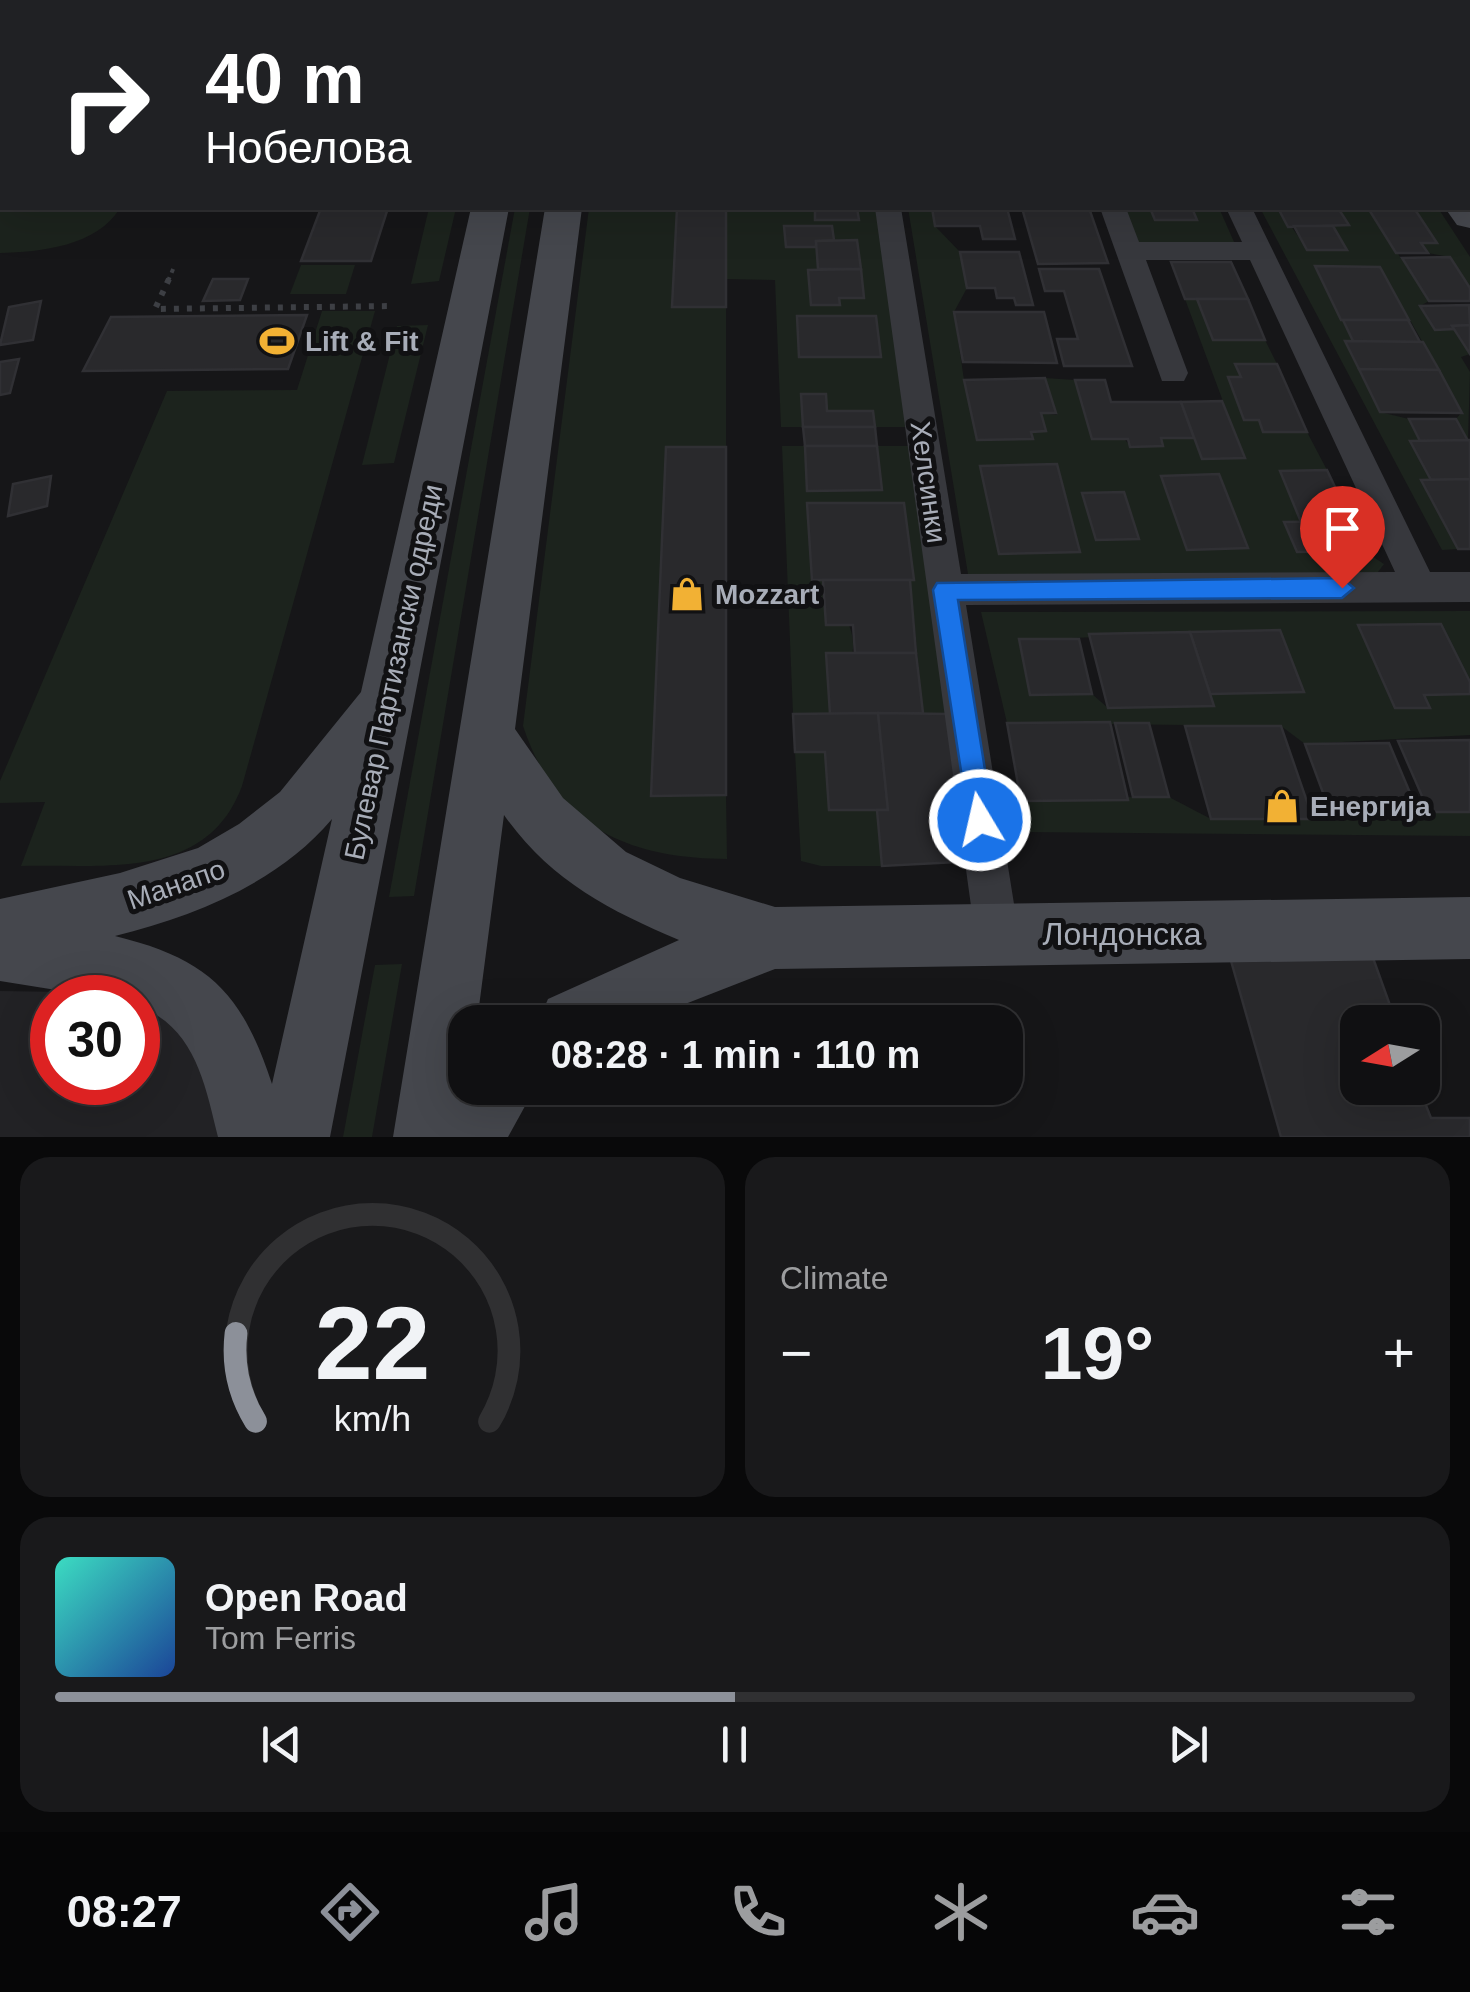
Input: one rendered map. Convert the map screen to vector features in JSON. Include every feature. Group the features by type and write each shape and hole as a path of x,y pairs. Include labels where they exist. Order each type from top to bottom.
{"street":[{"name":"Булевар Партизански одреди","path":"295,1137 490,210"},
{"path":"428,1137 563,210"},
{"name":"Хелсинки","path":"888,210 996,935"},
{"path":"1114,210 1173,372"},
{"path":"1241,210 1420,588"},
{"path":"1129,251 1260,250"},
{"path":"945,590 1470,587"},
{"name":"Манапо","path":"0,930 107,908 182,886 250,856 291,824 322,791 391,686"},
{"name":"Лондонска","path":"488,736 512,782 541,821 601,874 697,916 775,938 1470,928"},
{"name":"Лондонска","path":"605,1005 658,979 775,938"},
{"path":"0,949 136,973 179,991 199,1006 228,1054 252,1137"},
{"path":"466,1137 489,1105"}],"path":[{"path":"174,267 155,309 394,306"}],"shaded area":[{"path":"0,210 118,210 110,221 83,239 33,251 0,253"},
{"path":"429,210 456,210 439,281 411,284"},
{"path":"515,210 530,210 414,896 389,897"},
{"path":"589,210 677,210 672,306 726,307 726,447 666,448 651,795 726,795 727,859 657,852 600,830 555,789 537,761 523,726"},
{"path":"726,210 815,210 816,220 858,220 857,210 877,210 908,427 875,427 827,411 826,395 803,427 781,427 775,280 726,279","holes":["785,226 832,226 834,240 857,241 864,298 839,298 839,305 811,305 808,270 818,269 816,247 786,247"]},
{"path":"908,210 932,210 935,226 960,252 967,288 954,312 964,380 1033,438 1031,432 1046,430 1041,413 1057,415 1045,378 1075,380 1131,447 1162,446 1161,438 1194,438 1202,459 1244,458 1185,299 1197,299 1213,340 1265,340 1277,364 1236,364 1241,377 1228,378 1244,420 1259,420 1264,432 1307,432 1327,470 1280,472 1301,522 1285,523 1297,552 1364,551 1384,564 1378,572 1312,576 968,574","holes":["1057,465 1080,551 999,554 980,467","1218,474 1247,548 1187,549 1161,477","1124,492 1139,538 1096,540 1082,493"]},
{"path":"1114,210 1151,210 1156,220 1196,220 1193,210 1220,210 1238,251 1129,251"},
{"path":"1261,210 1279,210 1308,250 1347,249 1333,226 1348,225 1339,210 1369,210 1429,301 1420,306 1435,329 1454,329 1470,354 1461,357 1470,372 1468,441 1456,419 1462,412 1380,267 1315,266 1353,341 1346,342 1380,412 1409,419 1420,441 1411,442 1431,480 1422,481 1458,549 1442,550"},
{"path":"1415,210 1439,210 1470,257 1470,288 1450,257 1428,253 1421,243 1436,242"},
{"path":"301,265 355,265 346,294 290,294"},
{"path":"322,311 375,311 242,786 226,817 205,838 179,853 150,861 21,866 45,802 0,803 0,781 167,391 297,390"},
{"path":"428,325 394,463 362,465 397,326"},
{"path":"782,446 805,446 808,491 882,490 877,446 910,446 948,714 923,713 903,503 807,504 812,580 823,580 837,601 853,646 830,714 793,714"},
{"path":"1470,611 1470,682 1359,626 1395,708 1429,708 1424,695 1470,694 1470,735 1305,744 1281,726 1007,723 981,612","holes":["1280,630 1304,692 1210,694 1213,706 1108,708 1092,694 1030,695 1020,640"]},
{"path":"795,752 825,752 829,810 877,810 882,866 821,866 801,861"},
{"path":"1169,797 1211,819 1312,819 1329,809 1470,812 1470,836 1022,832 1021,801"},
{"path":"402,964 372,1137 343,1137 375,965"},
{"path":"0,991 30,991 30,1105 160,1105 160,1009 188,1037 226,1137 0,1137"}],"building":[{"path":"320,210 387,210 371,261 301,261"},
{"path":"677,210 726,210 726,307 672,307"},
{"path":"815,210 857,210 859,220 815,220"},
{"path":"932,210 1008,210 1015,239 983,239 980,226 935,226"},
{"path":"1023,210 1090,210 1108,263 1038,264"},
{"path":"1151,210 1193,210 1197,220 1155,220"},
{"path":"1279,210 1339,210 1349,225 1288,227"},
{"path":"1369,210 1415,210 1437,243 1421,243 1428,253 1396,253"},
{"path":"784,226 832,226 834,240 816,241 816,247 786,247"},
{"path":"1294,226 1333,226 1347,250 1307,250"},
{"path":"857,240 861,269 818,269 816,241"},
{"path":"960,252 1019,252 1033,305 1016,305 1014,298 997,298 995,288 967,288"},
{"path":"1450,257 1470,288 1470,301 1429,301 1402,258"},
{"path":"1171,262 1231,262 1248,299 1185,299"},
{"path":"1315,266 1380,267 1409,320 1341,320"},
{"path":"861,269 864,298 839,298 840,305 811,305 808,270"},
{"path":"1039,269 1099,269 1132,366 1064,366 1057,339 1078,339 1064,291 1045,291"},
{"path":"213,279 248,279 240,300 203,301"},
{"path":"1197,299 1248,299 1265,340 1213,340"},
{"path":"41,301 33,340 0,345 9,307"},
{"path":"1469,305 1470,325 1435,330 1420,306"},
{"path":"954,312 1044,312 1057,363 963,362"},
{"path":"307,315 288,369 83,371 111,317"},
{"path":"797,316 876,316 881,357 799,357"},
{"path":"1343,320 1408,320 1420,342 1353,341"},
{"path":"1470,325 1470,354 1452,326"},
{"path":"1345,341 1423,342 1439,370 1359,369"},
{"path":"19,359 10,393 0,395 0,362"},
{"path":"1235,364 1277,364 1307,432 1263,432 1259,420 1244,420 1228,377 1241,377"},
{"path":"1359,369 1439,370 1462,413 1380,412"},
{"path":"1045,378 1056,413 1041,413 1046,431 1031,432 1033,439 977,440 964,380"},
{"path":"1075,380 1105,380 1111,402 1181,402 1194,438 1161,438 1163,446 1130,447 1128,439 1092,439"},
{"path":"801,394 826,394 827,411 873,411 875,427 803,427"},
{"path":"1222,401 1245,458 1202,459 1181,402"},
{"path":"1409,419 1456,419 1468,441 1420,441"},
{"path":"803,427 875,427 877,446 805,446"},
{"path":"1470,440 1470,479 1431,480 1410,441"},
{"path":"805,446 877,446 882,490 807,491"},
{"path":"666,447 726,447 726,795 651,796"},
{"path":"1057,464 1080,552 999,554 980,466"},
{"path":"1327,470 1351,521 1301,522 1280,471"},
{"path":"1219,474 1248,548 1187,550 1161,476"},
{"path":"51,476 47,506 8,516 13,484"},
{"path":"1470,479 1470,549 1458,549 1421,480"},
{"path":"1124,492 1139,539 1096,540 1082,493"},
{"path":"807,503 904,503 914,580 812,580"},
{"path":"1351,521 1364,551 1297,552 1284,522"},
{"path":"823,580 910,580 916,653 855,653 853,625 826,625"},
{"path":"1441,624 1470,682 1470,694 1424,695 1430,708 1395,708 1358,625"},
{"path":"1280,630 1304,692 1210,694 1190,632"},
{"path":"1190,632 1214,706 1108,708 1089,634"},
{"path":"1019,639 1079,639 1092,694 1030,695"},
{"path":"826,653 916,653 923,713 830,714"},
{"path":"878,713 888,810 829,810 825,752 795,752 793,714"},
{"path":"878,713 948,714 965,850 957,862 882,866 877,810 888,810"},
{"path":"1110,722 1128,800 1021,801 1007,723"},
{"path":"1115,723 1149,723 1169,797 1133,797"},
{"path":"1185,726 1281,726 1313,819 1211,819"},
{"path":"1470,740 1470,812 1429,812 1398,741"},
{"path":"1389,743 1416,807 1329,809 1305,744"},
{"path":"1363,930 1390,1005 1340,1005 1340,1105 1426,1105 1431,1118 1470,1118 1470,1137 1281,1137 1224,936"}],"place":[{"name":"Lift & Fit","path":"277,341"},
{"name":"Mozzart","path":"687,594"},
{"name":"Енергија","path":"1282,806"}],"route":[{"path":"980,820 945,590 1342,588"}]}
